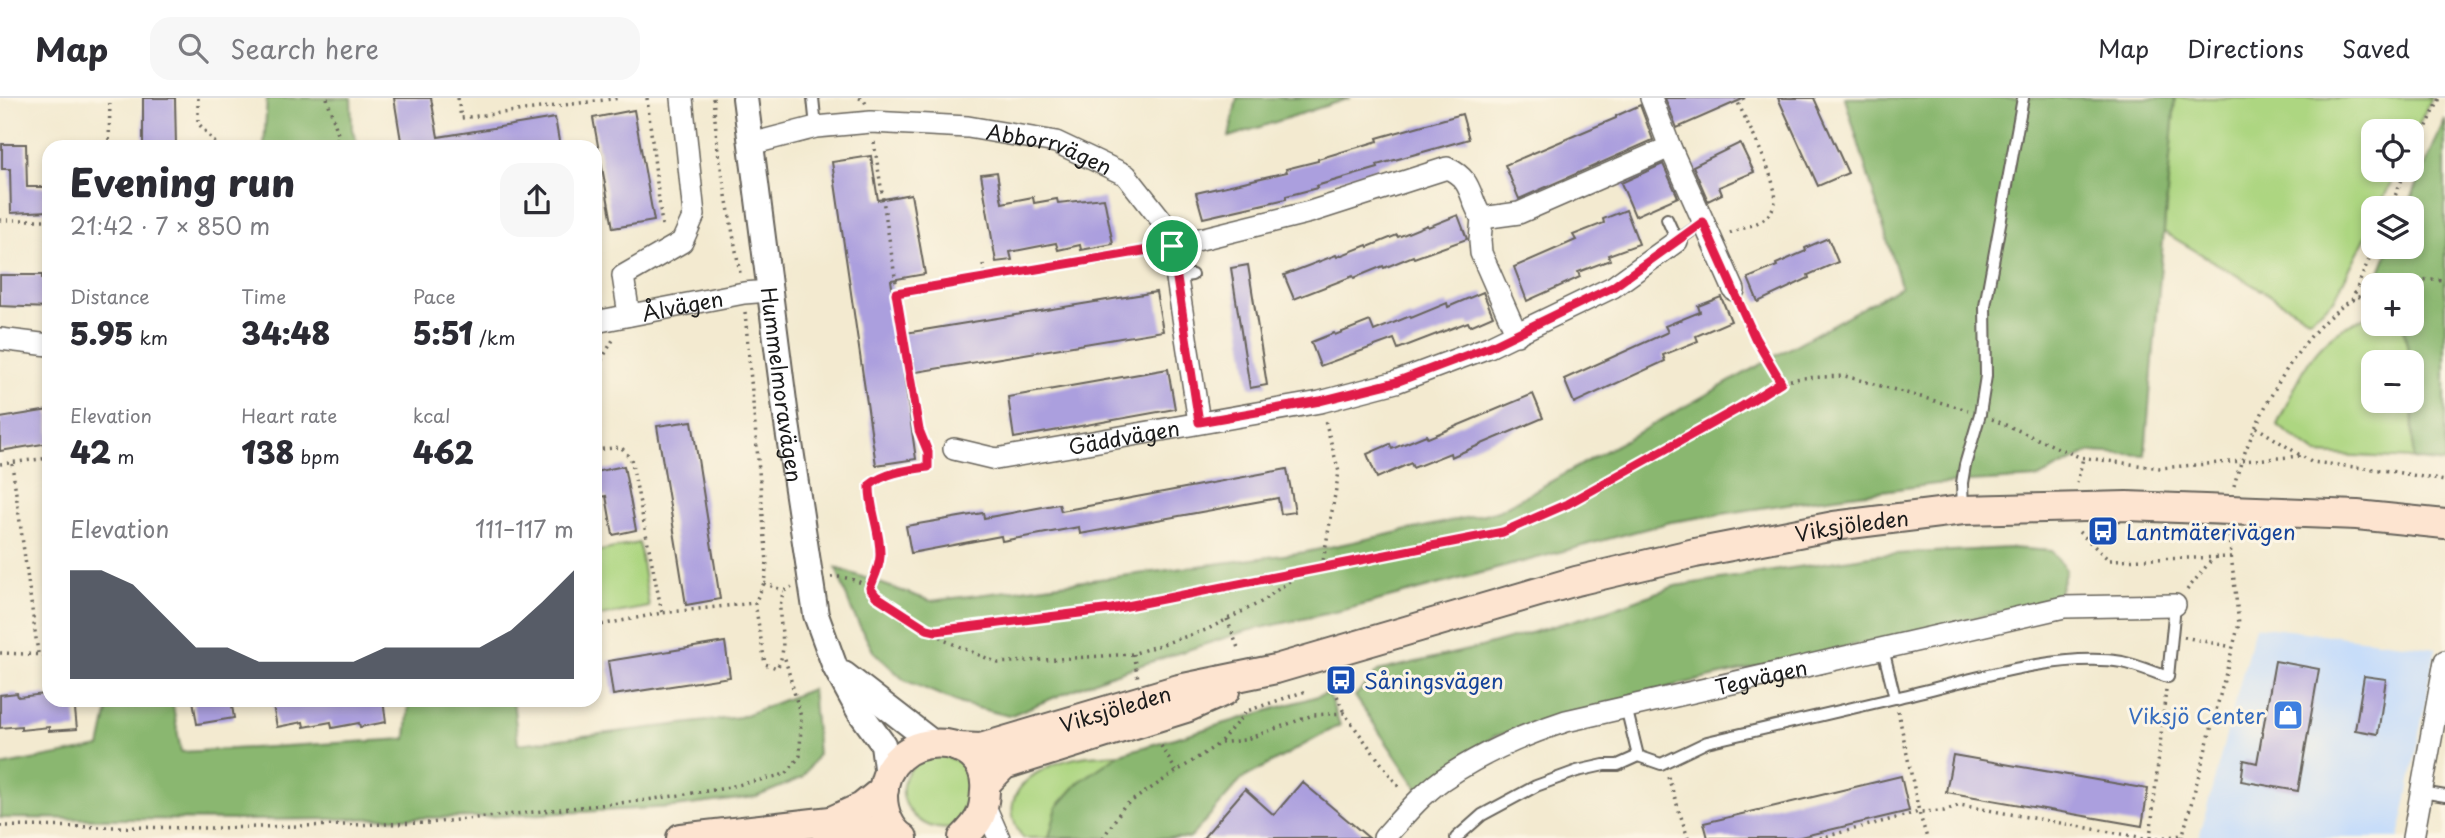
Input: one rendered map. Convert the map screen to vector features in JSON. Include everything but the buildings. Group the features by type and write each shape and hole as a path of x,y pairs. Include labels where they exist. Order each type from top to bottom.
{"main road":[{"name":"Viksjöleden","path":"885,783 895,761 904,751 945,744 981,748 1179,689 1276,669 1576,581 1695,553 1834,526 1964,510 2127,506 2357,515 2445,524"},
{"name":"Viksjöleden","path":"985,794 1004,765 1186,708 1276,669"},
{"path":"945,744 973,757 981,766 985,794 979,822 963,838"},
{"path":"885,783 883,804 888,819 900,836"},
{"path":"681,838 831,821 862,807 885,783"},
{"path":"827,838 871,831 900,836"}],"street":[{"path":"629,315 622,276 682,242 694,215 682,98"},
{"name":"Hummelmoravägen","path":"745,98 769,291 816,615 835,667 859,710 883,744 885,783"},
{"path":"1651,98 1734,290"},
{"name":"Abborrvägen","path":"751,144 816,127 871,122 968,127 1056,142 1126,175 1167,227 1185,276 1199,422"},
{"path":"1482,218 1519,213 1670,147"},
{"path":"1172,246 1310,212 1447,168 1459,173 1466,180 1482,218 1481,253 1517,335"},
{"name":"Gäddvägen","path":"954,449 996,459 1320,401 1396,382 1517,335 1613,287 1677,241"},
{"name":"Ålvägen","path":"602,321 744,293 769,291"},
{"path":"0,339 42,344"},
{"name":"Tegvägen","path":"1384,838 1413,805 1441,781 1510,742 1566,721 2064,607 2175,605"},
{"path":"2413,838 2445,666"},
{"path":"835,667 945,744"},
{"path":"985,794 999,838"}],"lane":[{"path":"813,98 816,127"},
{"path":"1964,510 1962,482 1980,414 1986,376 1985,306 2023,98"},
{"path":"1667,219 1677,241 1708,231"},
{"path":"1456,838 1482,815 1536,786 1577,771 1618,765 1638,756 1661,764 1707,742 2028,667 2080,659 2122,662 2168,677 2175,605"},
{"path":"1882,649 1895,698"},
{"path":"1626,707 1638,756"},
{"path":"2422,792 2445,796"}],"path":[{"path":"109,140 110,98"},
{"path":"198,98 198,123 213,140"},
{"path":"327,98 338,134 337,140"},
{"path":"458,98 461,118 620,98"},
{"path":"647,98 662,226"},
{"path":"713,98 718,151 744,293 767,562 764,583 755,603 765,664 777,668 784,655"},
{"path":"1708,231 1764,219 1772,211 1775,201 1775,190 1736,98"},
{"path":"2424,132 2440,98"},
{"path":"870,588 880,558 869,502 870,485 878,478 895,472 928,467 928,452 919,430 896,293 871,122"},
{"path":"0,220 42,220"},
{"path":"896,293 1172,246"},
{"path":"2351,300 2369,259"},
{"path":"983,264 986,278"},
{"path":"2424,280 2445,280"},
{"path":"1734,290 1755,338 1781,382"},
{"path":"2233,488 2240,461 2284,372 2319,327 2351,300 2361,296"},
{"path":"602,360 629,315"},
{"path":"831,577 843,576 870,588 876,596 927,629 936,631 1112,609 1503,532 1567,504 1781,382 1801,378 1845,376 1980,414 2083,458 2160,468 2301,456"},
{"path":"1320,401 1339,472 1322,568"},
{"path":"2256,427 2311,462 2390,471 2445,481"},
{"path":"602,449 621,447 631,459 662,613"},
{"path":"928,452 954,449"},
{"path":"2077,486 2083,458"},
{"path":"0,464 42,459"},
{"path":"12,464 38,653"},
{"path":"2080,532 2109,560 2232,557"},
{"path":"2157,838 2182,836 2239,624 2229,537"},
{"path":"2175,605 2213,558"},
{"path":"936,631 943,640 998,663 1132,654 1206,630 1261,602 1300,573"},
{"path":"764,583 784,591 800,584"},
{"path":"0,826 215,828 429,823 647,800 786,775 800,756 801,717 784,655 779,605 784,591"},
{"path":"602,625 662,613 755,603"},
{"path":"1227,619 1238,648"},
{"path":"2172,635 2233,647"},
{"path":"0,653 42,654"},
{"path":"1132,654 1140,686"},
{"path":"2150,838 2168,677"},
{"path":"1332,683 1344,713 1413,805"},
{"path":"1103,838 1124,806 1220,743 1247,711 1306,691"},
{"path":"1895,698 1927,838"},
{"path":"1220,743 1244,740 1313,715 1344,713"},
{"path":"1161,746 1176,771"},
{"path":"1661,764 1689,838"},
{"path":"1820,838 1919,812 1944,811 1959,805 2144,838"}],"shaded area":[{"path":"2255,626 2436,648 2399,838 2199,838"}],"green space":[{"path":"267,98 351,98 352,129 356,140 264,140"},
{"path":"1237,98 1350,98 1229,137"},
{"path":"1845,98 2175,98 2145,455 2090,452 2038,478 1936,484 1671,522 1344,610 1246,631 1107,676 1009,716 962,704 904,680 873,651 852,611 836,568 931,601 1306,552 1498,511 1901,286"},
{"path":"2175,98 2431,98 2422,119 2361,119 2361,182 2391,182 2385,196 2361,196 2361,246 2334,300 2310,319 2164,232"},
{"path":"2445,119 2445,463 2413,459 2413,413 2424,413 2424,350 2408,350 2405,336 2424,336 2424,273 2379,273 2385,259 2424,259 2424,196 2412,196 2418,182 2424,182 2424,168"},
{"path":"2361,319 2361,336 2405,336 2408,350 2361,350 2361,413 2412,413 2413,459 2317,454 2277,425 2312,358 2336,333"},
{"path":"639,543 649,607 602,616 602,551"},
{"path":"2010,548 2052,551 2066,570 2057,599 1677,685 1495,736 1418,789 1355,696 1378,671 1481,647 1606,611 1675,586 1877,555"},
{"path":"812,689 818,754 802,778 756,797 674,807 482,817 255,820 0,818 0,766 100,747 109,707 173,707 181,752 406,739 408,707 514,707 518,744 740,717"},
{"path":"1328,693 1340,725 1242,779 1190,838 1049,838 1057,807 1079,782 1120,754"},
{"path":"1120,754 1079,782 1057,807 1049,838 1023,838 1014,822 1013,807 1016,794 1025,782 1037,773 1066,760"},
{"path":"941,755 964,763 978,796 959,825 942,829 929,826 909,810 903,787 906,775 916,764"}],"place":[{"name":"Lantmäterivägen","path":"2103,531"},
{"name":"Såningsvägen","path":"1341,680"},
{"name":"Viksjö Center","path":"2288,715"}],"route":[{"path":"1703,222 1755,338 1781,382 1567,504 1503,532 1112,609 936,631 927,629 876,596 870,588 880,558 869,502 870,485 878,478 895,472 928,467 928,452 919,430 896,293 1172,246 1199,422 1320,401 1396,382 1489,347 1613,287 1703,222"}]}
